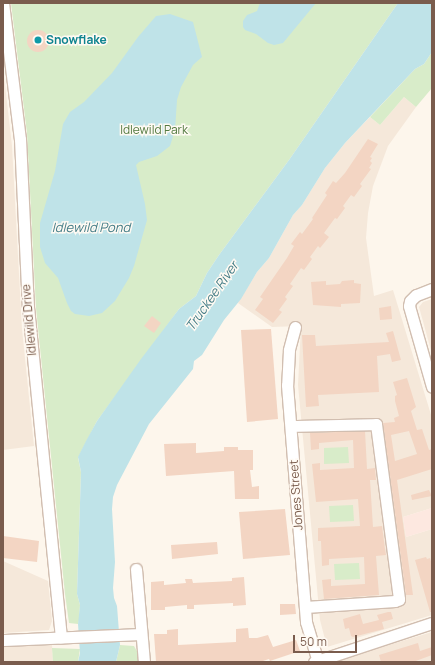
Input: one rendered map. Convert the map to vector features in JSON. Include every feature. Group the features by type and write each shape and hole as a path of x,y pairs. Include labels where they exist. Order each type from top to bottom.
{"street":[{"name":"Idlewild Drive","path":"4,3 20,140 27,300 65,637"},
{"path":"432,289 416,295 410,301 409,311 432,387"},
{"name":"Jones Street","path":"294,327 287,368 304,607 306,622 316,662"},
{"path":"291,426 374,423 378,427 399,599 395,601 304,607"},
{"path":"136,569 136,634 144,662"},
{"path":"316,662 432,622"},
{"path":"3,640 136,634"}],"shaded area":[{"path":"3,67 12,146 22,329 34,446 3,450"},
{"path":"404,97 416,107 388,146 373,186 368,213 366,238 374,296 393,290 432,418 432,508 403,517 406,537 432,529 432,615 327,647 320,620 298,385 301,326 272,327 238,303 257,272 269,258 293,215 302,205 325,168 345,143 370,117 380,125"},
{"path":"432,299 432,354 419,307 423,302"},
{"path":"432,508 432,529 406,537 403,517"},
{"path":"3,561 48,581 52,621 49,630 3,633"},
{"path":"432,632 432,662 336,662 336,661"},
{"path":"52,645 53,662 3,662 3,647"}],"green space":[{"name":"Idlewild Park","path":"11,3 398,3 289,160 219,255 207,273 196,296 179,309 97,421 78,458 81,472 77,594 80,605 78,624 69,623 65,594 36,308 27,133"},
{"path":"432,52 432,88 416,107 404,97 380,125 370,117 415,69 424,64"},
{"path":"348,447 349,463 324,464 324,448"},
{"path":"353,505 354,521 330,522 329,506"},
{"path":"359,563 360,579 335,580 334,564"},
{"path":"120,645 134,646 138,653 139,662 116,662"},
{"path":"52,648 80,649 78,662 53,662"}],"water":[{"path":"260,3 316,3 283,43 274,45 268,43 256,34 245,30 243,27 243,21 247,15 257,11"},
{"name":"Truckee River","path":"398,3 432,3 432,52 424,64 415,69 345,143 325,168 302,205 293,215 269,258 257,272 241,299 224,320 202,355 194,361 193,369 149,424 117,485 113,497 112,509 115,562 113,588 117,606 120,645 116,662 78,662 80,653 78,624 80,605 77,594 81,472 78,457 97,421 179,309 196,296 207,273 219,255 289,160"},
{"name":"Idlewild Pond","path":"170,14 193,22 202,57 193,65 181,87 177,100 175,130 170,146 157,156 139,162 136,165 147,220 134,266 129,278 115,301 102,313 89,316 75,314 71,311 67,303 58,278 45,263 40,247 40,223 55,171 63,124 70,112 84,102 112,73 138,37 156,16"}],"building":[{"name":"Snowflake","path":"34,30 42,30 49,37 49,45 42,52 34,52 27,45 27,37"},
{"path":"368,139 378,144 370,157 372,158 370,161 372,163 369,168 371,169 360,184 362,186 354,197 351,195 343,206 345,208 337,219 335,218 324,233 329,237 320,248 318,246 310,257 312,259 304,270 301,268 290,284 293,286 285,297 287,299 279,310 282,312 273,323 255,310 263,299 260,297 287,258 294,246 291,244 300,232 302,234 313,219 312,218 327,195 325,193 333,181 336,183 345,173"},
{"path":"354,280 354,283 361,284 360,303 341,304 341,307 313,305 311,282 326,281 326,285 340,284 342,281"},
{"path":"391,306 392,319 380,320 379,308"},
{"path":"152,316 161,323 154,333 144,326"},
{"path":"271,329 278,419 247,422 241,330"},
{"path":"393,331 401,360 392,362 390,354 377,356 379,392 318,395 319,406 306,407 302,335 315,335 316,346 389,342 386,333"},
{"path":"407,378 416,407 411,411 417,430 422,429 429,450 432,449 432,469 397,480 413,595 406,595 383,423 395,422 394,418 399,416 395,401 395,396 397,395 393,382","holes":["409,431 417,454 395,461 391,435"]},
{"path":"365,431 367,469 375,468 376,480 370,480 373,527 382,526 386,555 376,556 379,595 324,599 322,580 331,579 331,586 365,584 364,557 329,559 329,565 322,566 321,541 318,541 318,528 360,526 358,499 316,502 312,464 320,463 320,470 354,468 353,440 319,443 319,449 311,450 310,433"},
{"path":"196,443 196,453 224,451 224,447 238,447 238,450 253,450 253,470 250,470 252,487 259,486 259,499 235,499 234,471 166,476 164,444"},
{"path":"429,490 432,496 412,500 411,495"},
{"path":"285,509 290,555 243,559 239,512"},
{"path":"3,536 39,541 37,562 3,558"},
{"path":"217,542 218,554 172,559 171,545"},
{"path":"426,557 427,559 430,558 432,565 432,612 430,612 415,560"},
{"path":"244,577 246,605 233,606 233,603 194,605 194,609 187,609 187,605 165,607 165,610 151,610 151,582 164,581 164,585 186,583 185,579 192,579 193,583 232,581 232,578"},
{"path":"280,604 295,604 296,614 280,615"},
{"path":"391,612 393,619 382,622 384,629 353,637 351,636 349,628 345,629 343,619 360,614 363,624 379,620 377,615"},
{"path":"248,628 249,638 257,638 268,635 273,647 296,640 300,651 270,661 269,659 260,662 156,662 154,634 167,634 167,630 178,629 178,645 236,642 236,629"},
{"path":"418,643 420,651 432,647 432,655 413,662 381,662 379,655"}],"place":[{"name":"Snowflake","path":"38,40"}]}
